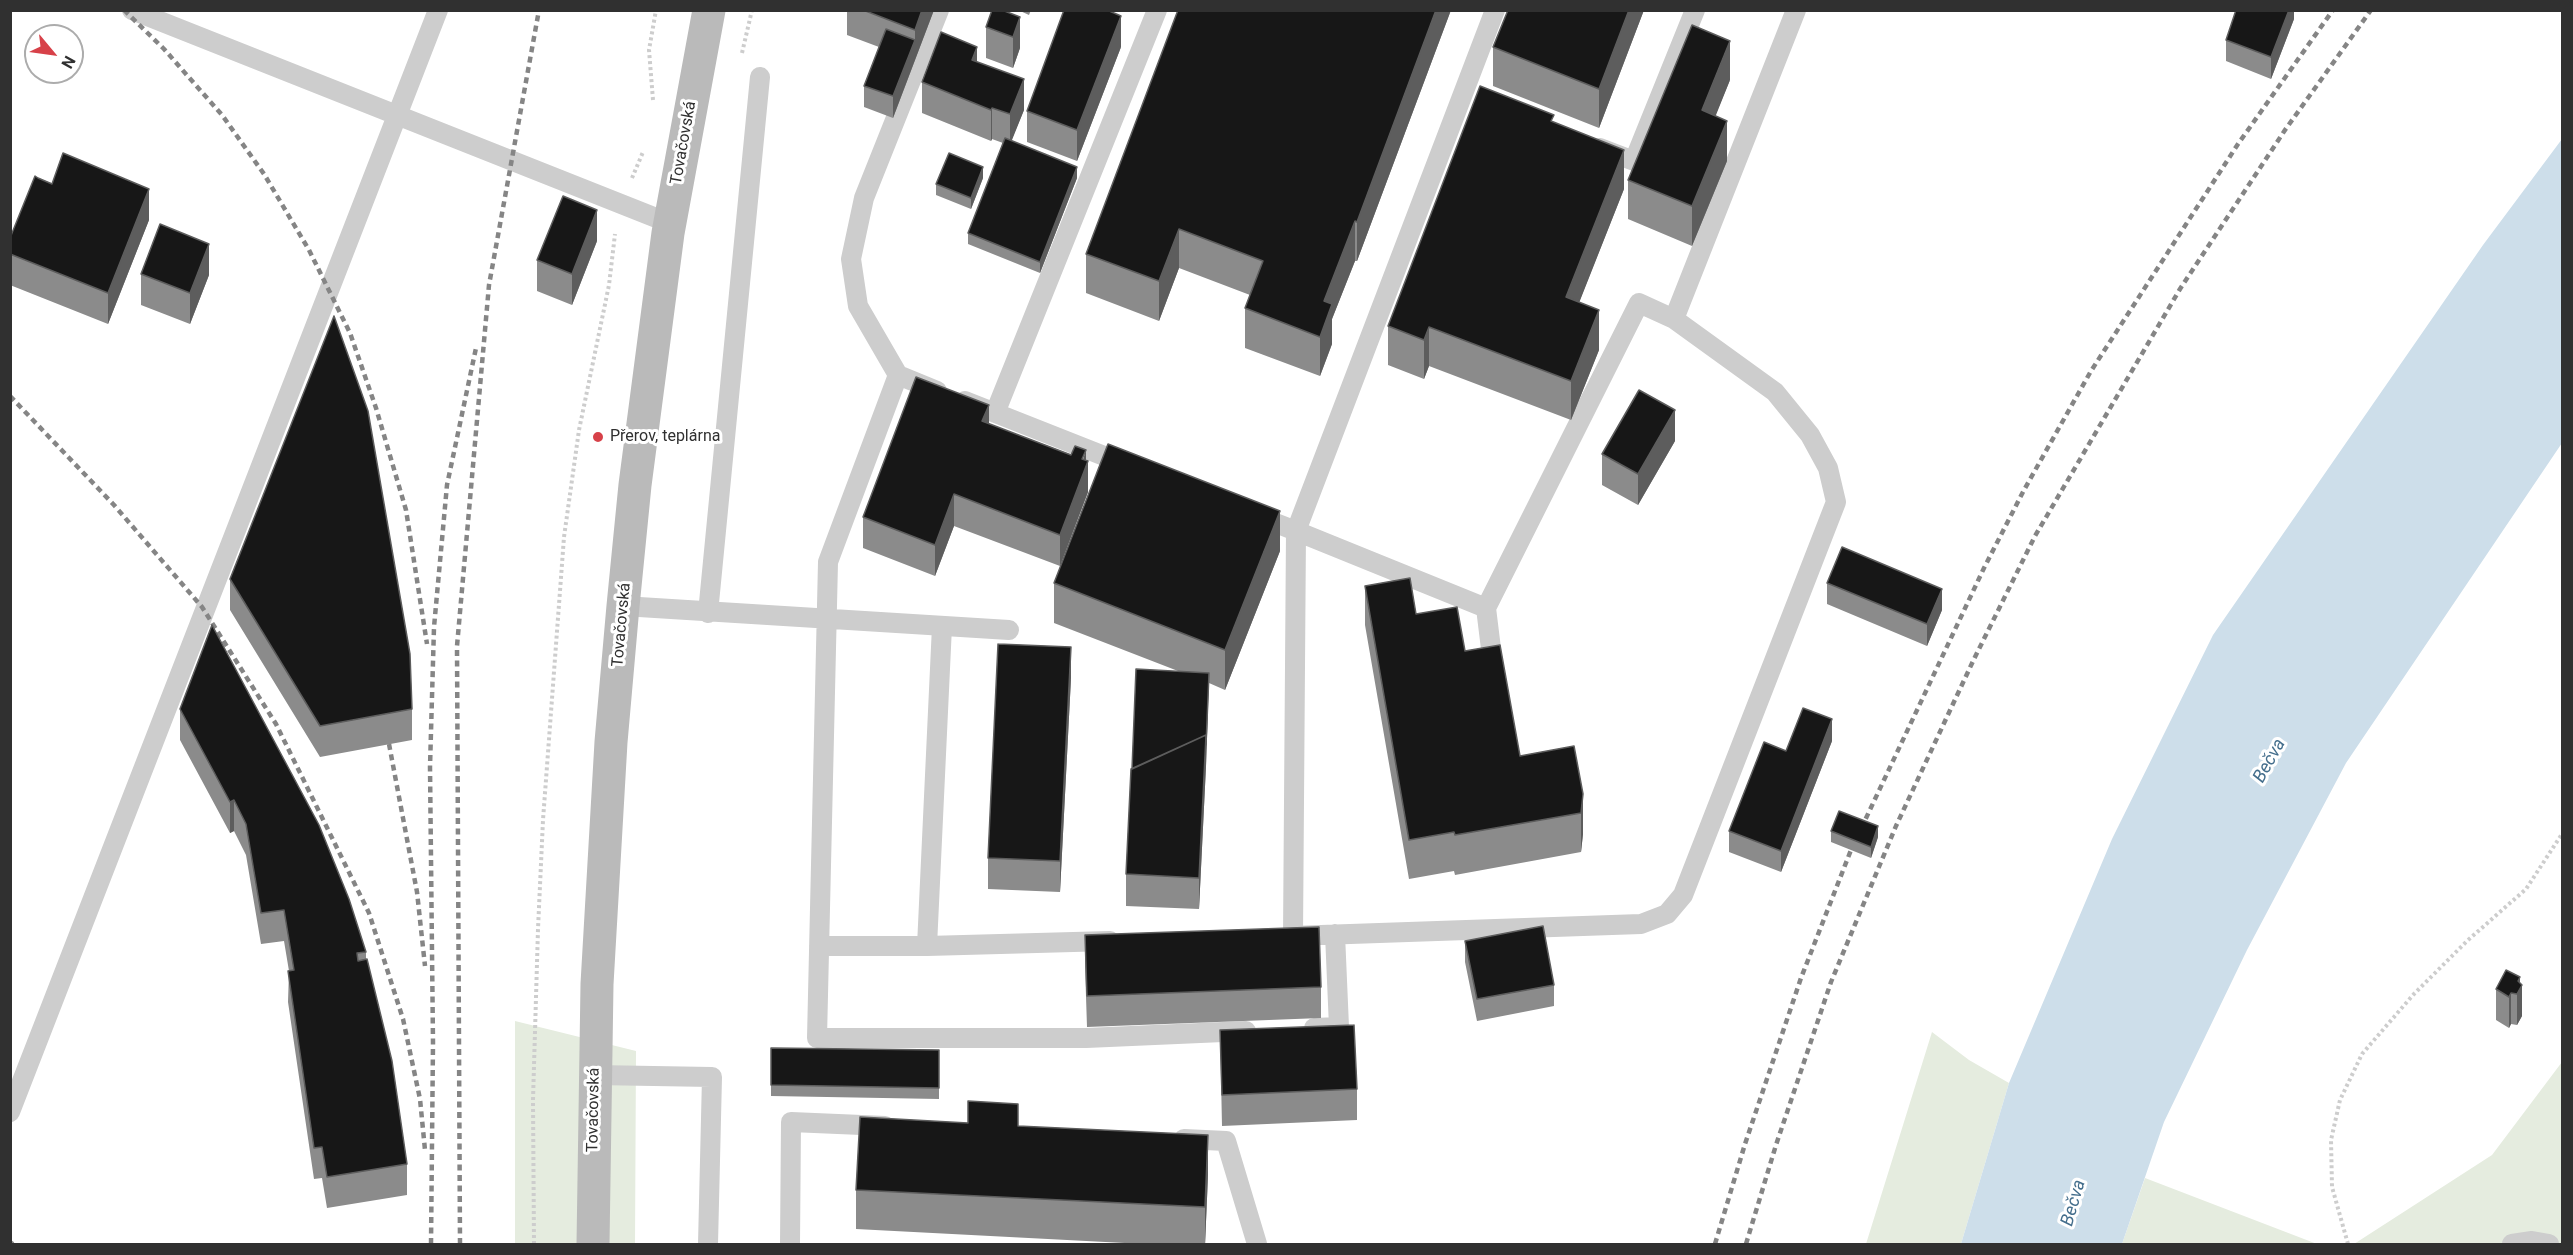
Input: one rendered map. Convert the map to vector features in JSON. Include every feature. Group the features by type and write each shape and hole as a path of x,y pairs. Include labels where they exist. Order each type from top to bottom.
{"main road":[{"name":"Tovačovská","path":"593,1245 595,1075 602,877 623,606 639,451 669,223 709,10"}],"lane":[{"path":"132,10 669,223"},
{"path":"10,1112 438,10"},
{"path":"939,10 864,198 851,259 858,306 898,375 1140,470"},
{"path":"995,413 1157,10"},
{"path":"1293,936 1296,531 1495,10"},
{"path":"1580,141 1634,161 1695,10"},
{"path":"1674,320 1796,10"},
{"path":"708,613 760,77"},
{"path":"1462,97 1484,105"},
{"path":"1270,936 1641,924 1667,914 1683,895 1836,502 1828,468 1810,435 1775,392 1674,320 1639,303 1486,608 1493,665"},
{"path":"898,375 828,562 829,619 817,1038 1086,1038 1270,1030"},
{"path":"1240,509 1486,608"},
{"path":"623,606 1009,630"},
{"path":"927,946 942,626"},
{"path":"1293,1029 1339,1027 1335,934"},
{"path":"819,946 927,946 1128,940"},
{"path":"595,1075 712,1077 708,1245"},
{"path":"790,1245 791,1113 909,1127"},
{"path":"1168,1138 1226,1141 1257,1245"},
{"path":"2512,1245 2532,1241 2549,1245"}],"path":[{"path":"653,105 649,50 656,10"},
{"path":"534,1245 533,1100 538,929 543,820 564,537 579,430 609,285 622,204 644,151"},
{"path":"2349,1245 2332,1187 2331,1140 2340,1100 2362,1054 2413,995 2526,889 2562,834"}],"shaded area":[{"path":"515,1021 636,1051 635,1244 515,1244"},
{"path":"1932,1032 1969,1060 2009,1083 1961,1244 1866,1244"},
{"path":"2562,1062 2562,1244 2354,1244 2492,1155"},
{"path":"2145,1178 2317,1244 2122,1244"}],"water":[{"name":"Bečva","path":"2562,139 2562,443 2346,763 2247,950 2164,1122 2122,1244 1961,1244 2009,1083 2112,839 2213,635 2483,245"}],"building":[{"path":"863,10 922,10 915,30"},
{"path":"992,10 1002,10 1020,17 1013,37 986,27"},
{"path":"1064,10 1107,10 1121,16 1077,130 1027,111"},
{"path":"1178,10 1436,10 1357,222 1355,221 1324,301 1332,304 1320,337 1245,308 1263,261 1179,229 1159,281 1086,254"},
{"path":"1508,10 1629,10 1599,89 1493,47"},
{"path":"2236,10 2289,10 2271,57 2226,40"},
{"path":"1692,25 1730,41 1702,110 1727,121 1692,206 1628,180"},
{"path":"886,29 915,40 893,96 864,86"},
{"path":"941,32 977,47 972,60 1024,79 1010,114 992,108 991,110 922,82"},
{"path":"1480,86 1554,115 1551,121 1624,150 1566,297 1599,310 1571,381 1429,327 1424,340 1388,326"},
{"path":"1005,138 1077,167 1040,262 968,233"},
{"path":"63,153 149,189 108,293 10,254 10,238 35,176 52,184"},
{"path":"949,153 983,167 971,198 936,184"},
{"path":"563,196 597,210 572,274 537,260"},
{"path":"160,224 209,244 190,293 141,274"},
{"path":"334,316 368,411 410,654 412,709 320,726 230,579"},
{"path":"916,377 989,405 982,421 1071,455 1075,446 1086,450 1082,459 1088,461 1060,535 954,494 935,545 863,517"},
{"path":"1639,390 1675,410 1638,474 1602,454"},
{"path":"1108,444 1280,511 1225,650 1054,583"},
{"path":"1842,547 1942,589 1927,624 1827,583"},
{"path":"1410,578 1416,614 1457,607 1465,651 1500,645 1520,756 1574,746 1583,794 1581,813 1455,835 1454,832 1409,840 1365,586"},
{"path":"212,625 319,825 349,899 366,952 357,953 358,961 367,959 392,1061 407,1164 327,1177 322,1147 314,1148 288,971 294,970 284,910 261,913 246,824 234,800 230,802 180,709"},
{"path":"998,644 1071,647 1060,861 988,858"},
{"path":"1136,669 1209,673 1206,745 1206,735 1132,769"},
{"path":"1803,708 1832,719 1781,851 1729,831 1764,742 1786,751"},
{"path":"1206,735 1199,878 1126,874 1131,769"},
{"path":"1839,811 1878,826 1871,847 1831,831"},
{"path":"1543,926 1554,985 1477,999 1465,941"},
{"path":"1319,927 1321,987 1087,996 1085,935"},
{"path":"2506,970 2520,977 2518,981 2522,985 2517,994 2511,993 2509,997 2496,989"},
{"path":"1354,1025 1357,1089 1222,1095 1220,1030"},
{"path":"771,1048 939,1050 939,1088 771,1085"},
{"path":"968,1101 1018,1104 1018,1126 1208,1135 1205,1207 856,1190 860,1117 968,1123"}],"railway":[{"path":"124,10 164,49 222,115 264,174 309,250 350,333 376,408 406,510 427,644"},
{"path":"460,1244 457,646 489,285 539,10"},
{"path":"1715,1244 1745,1144 1801,978 1851,850 1984,568 2024,490 2091,371 2238,144 2333,10"},
{"path":"1746,1244 1776,1145 1831,982 1896,826 1974,659 2035,536 2180,289 2285,130 2371,10"},
{"path":"431,1244 433,1043 430,767 434,627 447,485 476,348"},
{"path":"10,396 114,505 202,607 276,724 369,913 403,1019 420,1099 425,1150"},
{"path":"389,744 417,892 425,966"}],"place":[{"name":"Přerov, teplárna","path":"598,437"}]}
